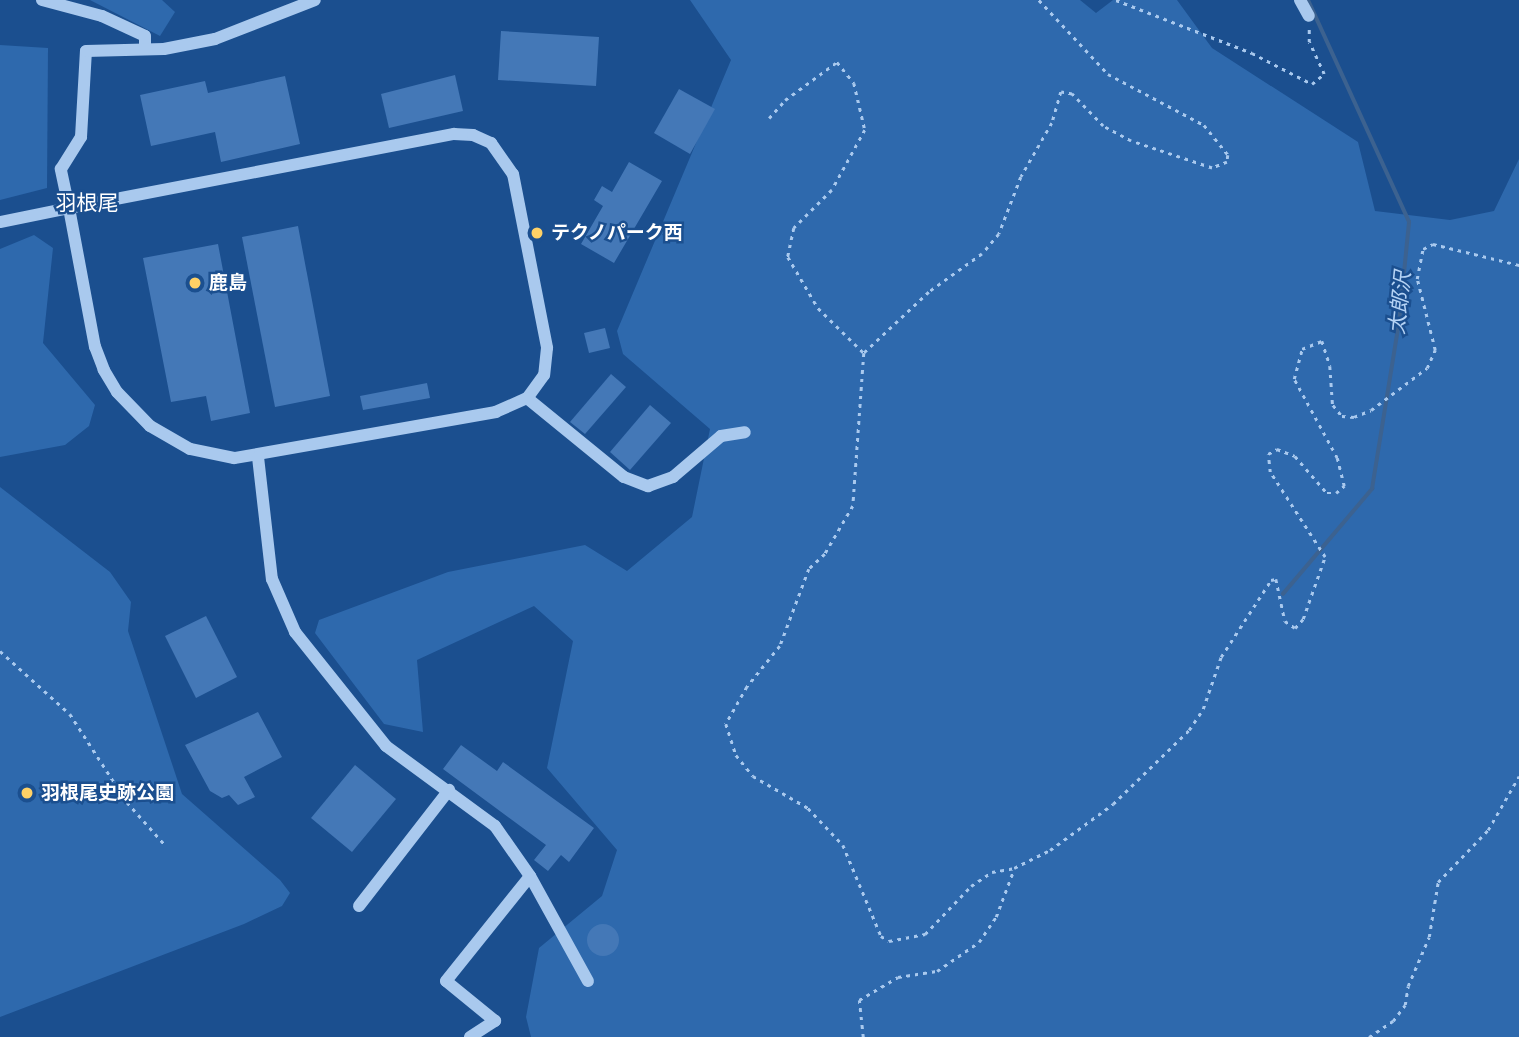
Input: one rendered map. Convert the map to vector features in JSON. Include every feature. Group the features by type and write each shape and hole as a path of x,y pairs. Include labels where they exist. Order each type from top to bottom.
{"street":[{"path":"42,0 102,16 145,36 145,49"},
{"path":"0,222 69,208 454,134 473,135 491,143 513,174 547,348 544,375 527,398 496,412 257,457 234,458 190,449 150,426 117,392 95,346 69,208 61,169 81,137 86,51 145,49 215,39 315,0"},
{"path":"1300,0 1309,16"},
{"path":"527,398 624,477 648,486 673,477 722,436 745,432"},
{"path":"257,457 272,579 284,614 374,734 495,826 530,876 588,981"},
{"path":"359,906 449,790"},
{"path":"470,1037 495,1021 446,981 530,876"}],"path":[{"path":"1039,0 1108,74 1204,125 1227,155 1227,162 1212,168 1131,141 1103,126 1072,94 1061,92 1052,124 1021,177 999,234 982,254 929,292 864,353 853,506 825,554 808,569 780,646 747,687 726,724 728,740 754,776 808,808 843,845 881,936 889,941 925,934 971,886 992,872 1014,868 1050,850 1113,804 1184,736 1203,709 1221,657 1271,580 1276,579 1285,621 1295,628 1303,619 1325,557 1270,472 1268,454 1277,449 1295,456 1327,493 1336,493 1344,486 1337,457 1294,379 1303,349 1322,341 1330,366 1333,405 1342,416 1354,417 1371,410 1427,368 1435,350 1416,279 1423,249 1433,244 1519,265"},
{"path":"1116,0 1251,53 1312,84 1324,74 1309,42 1309,16"},
{"path":"769,118 785,100 837,62 854,82 865,130 832,190 794,228 788,257 818,308 864,353"},
{"path":"0,651 70,714 127,802 165,845"},
{"path":"1369,1037 1394,1021 1405,1005 1408,986 1429,937 1438,881 1488,830 1519,776"},
{"path":"863,1037 859,1000 898,977 937,971 979,942 996,917 1014,868"}],"shaded area":[{"path":"90,0 162,0 175,12 160,36"},
{"path":"690,0 1080,0 1096,13 1113,0 1177,0 1212,48 1358,142 1375,211 1450,220 1494,211 1519,159 1519,1037 531,1037 526,1017 539,948 602,896 617,850 547,768 573,641 534,606 417,660 423,732 384,724 315,633 319,620 448,572 585,545 627,571 692,517 710,429 623,354 617,331 731,60"},
{"path":"0,45 48,48 47,188 0,200"},
{"path":"34,235 53,248 43,343 95,405 89,426 65,445 0,457 0,249"},
{"path":"0,487 110,572 131,602 128,631 182,794 280,880 290,893 282,906 244,924 0,1017"}],"building":[{"path":"501,31 599,37 596,86 498,80"},
{"path":"455,75 463,111 389,128 381,94"},
{"path":"285,76 300,144 221,162 215,132 151,146 140,95 205,81 208,93"},
{"path":"679,89 715,109 690,154 654,133"},
{"path":"629,162 662,181 614,263 581,244 603,206 594,200 602,186 612,192"},
{"path":"298,226 330,396 275,407 242,237"},
{"path":"218,244 250,413 211,421 206,396 171,402 143,258"},
{"path":"605,328 610,348 589,353 584,333"},
{"path":"611,374 626,387 585,434 570,422"},
{"path":"427,383 430,398 363,410 360,396"},
{"path":"650,405 671,423 630,470 610,452"},
{"path":"206,616 237,677 196,698 165,636"},
{"path":"258,712 282,757 244,777 255,797 238,805 229,795 222,798 210,791 185,745"},
{"path":"461,745 497,771 503,762 594,828 569,862 561,855 548,871 534,860 546,845 443,769"},
{"path":"355,765 396,799 352,852 311,818"},
{"path":"603,924 614,929 619,940 614,951 603,956 592,951 587,940 592,929"}],"waterway":[{"name":"太郎沢","path":"1283,594 1372,489 1399,323 1409,222 1308,0"}],"place":[{"name":"テクノパーク西","path":"537,233"},
{"name":"鹿島","path":"195,283"},
{"name":"羽根尾史跡公園","path":"27,793"}],"district":[{"name":"羽根尾","path":"87,203"}]}
